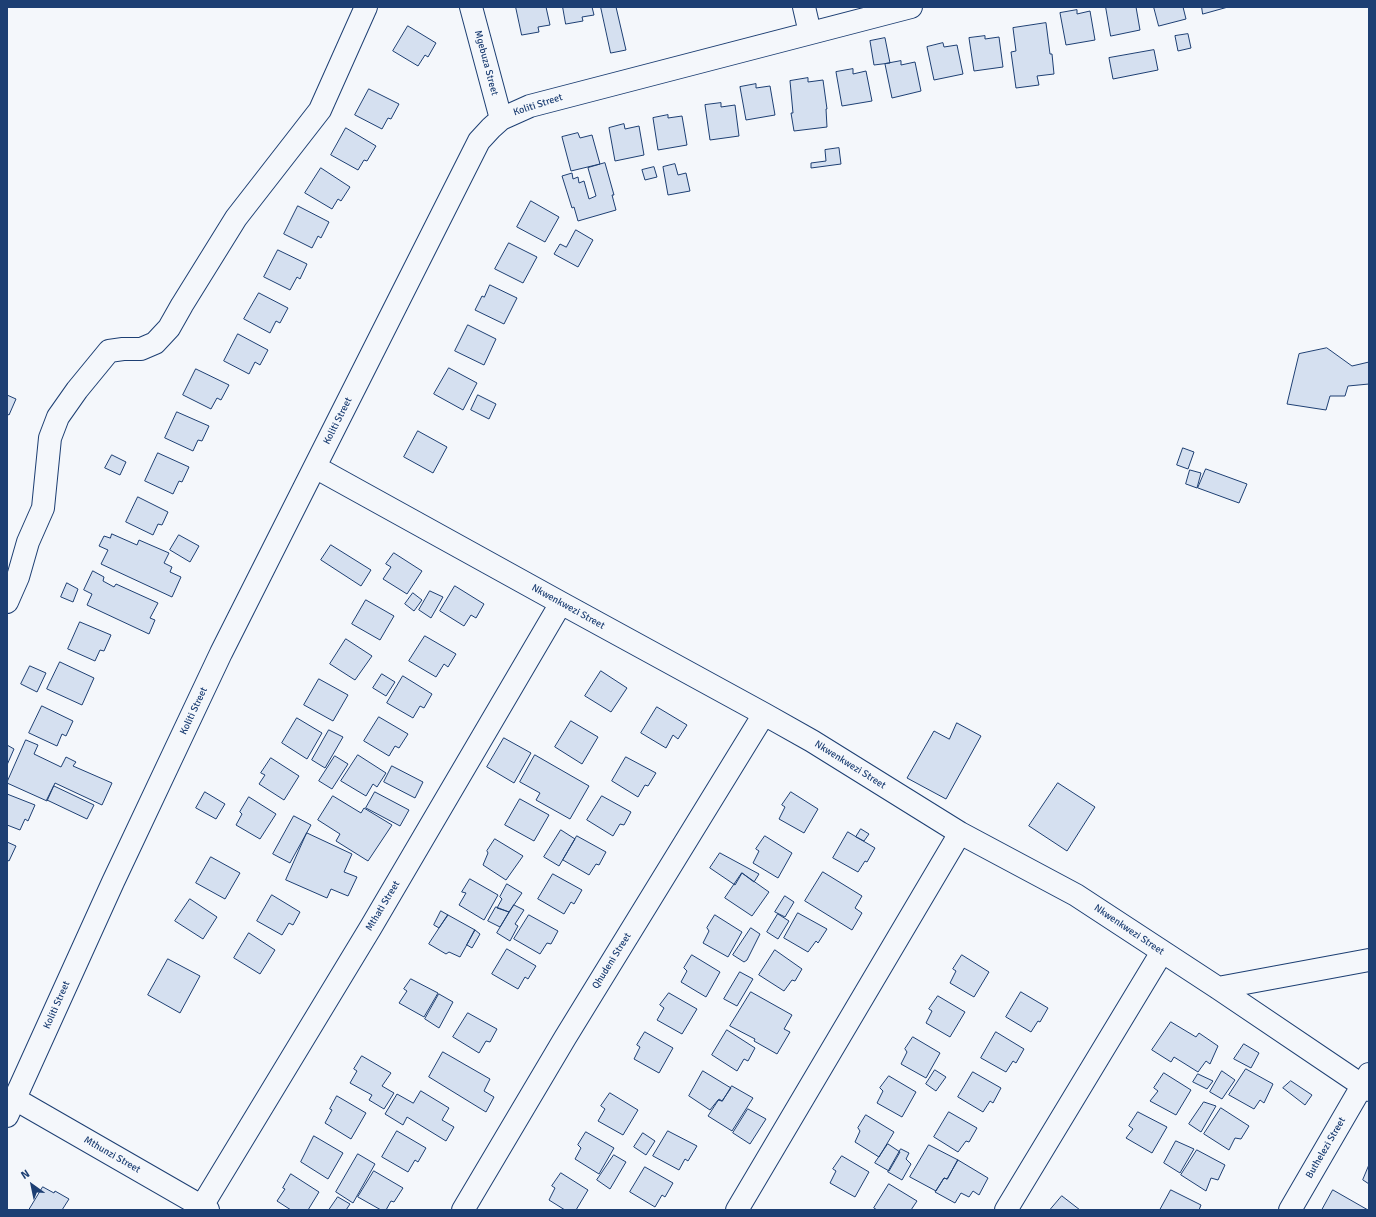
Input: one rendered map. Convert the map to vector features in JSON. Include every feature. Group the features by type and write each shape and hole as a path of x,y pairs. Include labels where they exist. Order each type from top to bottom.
{"street":[{"path":"7,602 18,577 28,542 43,508 50,438 58,416 109,351 123,348 141,348 155,343 169,328 236,218 320,110 366,7"},
{"name":"Mgebuza Street","path":"471,7 501,119"},
{"path":"804,7 810,33"},
{"name":"Koliti Street","path":"11,1108 113,882 214,667 480,141 501,119 530,106 549,100 911,7"},
{"name":"Nkwenkwezi Street","path":"315,467 561,604 764,714 812,741 960,833 1076,895 1162,952 1367,1083"},
{"name":"Mthati Street","path":"205,1208 561,604"},
{"name":"Qhudeni Street","path":"463,1210 565,1038 764,714"},
{"path":"737,1210 960,833"},
{"path":"1006,1210 1162,952"},
{"path":"1218,988 1369,960"},
{"name":"Buthelezi Street","path":"1290,1210 1367,1083"},
{"name":"Mthunzi Street","path":"11,1108 205,1208"}],"building":[{"path":"516,7 546,7 550,25 538,27 539,32 522,35"},
{"path":"563,7 592,7 594,15 582,17 583,21 566,24"},
{"path":"601,7 616,7 626,50 611,53"},
{"path":"1106,7 1136,7 1140,30 1111,36"},
{"path":"1154,7 1183,7 1186,19 1159,26"},
{"path":"1202,7 1228,7 1203,14"},
{"path":"1077,10 1077,14 1090,11 1095,40 1066,45 1060,13"},
{"path":"1046,23 1054,74 1037,76 1039,85 1016,88 1011,52 1016,51 1013,28"},
{"path":"408,26 436,43 428,57 425,55 418,66 393,51"},
{"path":"1188,34 1191,48 1178,51 1175,36"},
{"path":"985,36 985,39 999,37 1003,67 974,71 969,38"},
{"path":"885,38 890,63 874,65 870,41"},
{"path":"943,43 944,47 957,45 963,74 934,80 927,47"},
{"path":"1154,50 1158,70 1113,79 1109,58"},
{"path":"901,61 901,65 915,62 921,91 892,98 885,64"},
{"path":"853,69 853,74 866,71 872,101 842,106 836,72"},
{"path":"808,78 808,82 823,80 827,109 827,127 794,131 791,113 793,113 790,81"},
{"path":"756,84 756,88 770,86 775,115 746,120 740,87"},
{"path":"369,89 399,104 391,119 388,118 382,129 355,115"},
{"path":"721,103 721,107 735,105 739,136 710,140 705,105"},
{"path":"668,115 668,118 682,116 687,145 658,150 653,118"},
{"path":"624,124 625,129 639,126 644,155 615,161 609,128"},
{"path":"346,128 376,146 367,161 364,160 358,170 331,155"},
{"path":"578,133 580,138 592,135 600,164 571,171 562,137"},
{"path":"839,148 841,164 811,168 811,163 826,161 825,150"},
{"path":"605,163 614,195 612,195 616,210 578,221 574,207 572,208 562,176 572,173 573,179 578,177 579,183 584,181 589,199 596,196 588,168"},
{"path":"675,164 678,175 686,173 690,191 668,195 663,167"},
{"path":"654,167 657,177 645,180 642,170"},
{"path":"321,168 350,187 341,201 338,199 332,209 305,193"},
{"path":"531,201 559,217 545,242 517,227"},
{"path":"298,206 329,222 321,238 318,236 312,248 284,234"},
{"path":"576,230 593,240 578,267 554,254 560,244 566,247"},
{"path":"509,243 537,257 523,283 495,269"},
{"path":"278,250 307,264 300,279 297,277 290,290 264,277"},
{"path":"490,285 517,298 504,324 475,310 482,296 484,297"},
{"path":"259,293 288,308 280,323 276,321 270,333 244,319"},
{"path":"468,325 496,339 484,365 455,351"},
{"path":"238,334 268,350 260,365 255,362 249,374 224,361"},
{"path":"1327,348 1352,366 1369,362 1369,384 1348,386 1345,396 1330,396 1326,410 1287,404 1299,354"},
{"path":"449,368 477,383 463,410 434,394"},
{"path":"196,369 229,385 221,400 217,398 211,409 183,395"},
{"path":"7,395 16,399 9,415 7,414"},
{"path":"478,395 496,404 489,419 471,410"},
{"path":"177,412 209,426 202,441 198,440 193,451 165,438"},
{"path":"418,431 447,447 433,473 404,457"},
{"path":"1183,448 1194,452 1188,469 1177,465"},
{"path":"158,453 189,467 182,482 179,481 173,494 145,481"},
{"path":"112,455 126,462 120,475 105,468"},
{"path":"1206,469 1247,484 1239,503 1198,488"},
{"path":"1190,470 1201,473 1197,488 1186,484"},
{"path":"138,497 168,512 162,525 158,524 153,535 126,522"},
{"path":"112,534 137,545 139,540 169,553 164,563 172,567 170,572 181,577 172,597 101,564 108,550 99,546 104,536 110,538"},
{"path":"179,535 199,546 190,562 170,550"},
{"path":"331,545 371,570 361,586 321,560"},
{"path":"394,553 422,571 407,594 383,579 391,567 386,564"},
{"path":"93,571 104,577 103,581 114,587 116,584 158,603 150,618 155,620 149,634 87,605 92,594 84,590"},
{"path":"67,583 78,589 73,602 61,597"},
{"path":"455,586 484,604 476,618 471,615 464,626 440,611"},
{"path":"430,591 443,597 431,618 419,610"},
{"path":"413,593 422,600 414,611 405,604"},
{"path":"366,600 394,616 380,640 352,624"},
{"path":"80,622 111,635 104,651 100,650 95,661 68,649"},
{"path":"425,636 456,654 448,667 444,664 436,677 409,661"},
{"path":"346,639 372,656 355,680 330,664"},
{"path":"60,662 94,678 82,705 47,689"},
{"path":"30,666 46,673 37,692 21,684"},
{"path":"601,671 627,688 611,712 585,696"},
{"path":"382,674 395,682 386,696 373,688"},
{"path":"403,676 432,694 424,708 420,706 413,718 387,703"},
{"path":"319,679 348,695 333,721 304,705"},
{"path":"42,706 73,721 66,736 62,734 57,746 29,733"},
{"path":"657,707 687,725 678,739 673,735 666,748 641,733"},
{"path":"379,717 408,734 399,748 395,746 389,756 364,741"},
{"path":"297,718 322,733 307,759 282,743"},
{"path":"571,721 598,737 582,764 555,747"},
{"path":"957,723 981,736 946,799 907,778 934,731 949,739"},
{"path":"329,730 343,737 325,768 312,760"},
{"path":"504,738 531,753 514,783 487,767"},
{"path":"26,740 38,745 34,754 61,767 66,757 76,762 73,766 112,783 102,805 55,783 47,801 7,783"},
{"path":"7,745 14,749 7,765"},
{"path":"358,755 386,773 377,787 373,784 366,796 341,781"},
{"path":"535,755 589,786 570,819 536,800 540,793 520,782"},
{"path":"335,756 348,764 332,789 319,781"},
{"path":"626,757 656,773 648,786 645,785 638,797 612,781"},
{"path":"271,758 299,776 284,800 259,784 265,775 261,773"},
{"path":"392,766 423,782 415,798 384,782"},
{"path":"1058,783 1095,807 1067,851 1029,826"},
{"path":"54,786 94,805 87,819 47,800"},
{"path":"205,792 225,804 216,819 196,808"},
{"path":"375,792 409,810 400,826 366,808"},
{"path":"791,792 818,809 804,833 779,819 785,807 782,805"},
{"path":"7,794 35,805 28,821 25,819 20,830 7,825"},
{"path":"333,796 361,813 364,808 392,825 368,861 336,841 340,834 318,820"},
{"path":"602,796 631,812 624,825 620,824 613,836 587,820"},
{"path":"249,797 276,814 260,839 236,825 242,814 240,812"},
{"path":"520,799 549,815 534,841 505,825"},
{"path":"294,816 311,825 290,863 273,854"},
{"path":"861,829 869,834 864,841 856,837"},
{"path":"561,830 575,839 559,866 544,857"},
{"path":"848,832 875,848 867,862 865,861 858,872 833,858"},
{"path":"307,833 352,854 344,872 357,877 348,896 331,889 327,898 286,880"},
{"path":"577,836 606,852 599,865 596,864 589,875 563,860"},
{"path":"765,836 792,853 778,878 753,863 759,851 756,849"},
{"path":"495,839 523,856 506,880 483,865 488,853 487,851"},
{"path":"7,842 16,846 9,861 7,860"},
{"path":"720,853 759,874 754,882 742,873 735,885 710,868"},
{"path":"211,857 240,873 225,899 196,883"},
{"path":"823,872 862,896 855,908 862,913 852,930 805,901"},
{"path":"742,873 769,892 752,916 725,898"},
{"path":"553,874 582,890 574,904 571,902 564,914 538,899"},
{"path":"470,879 498,895 484,920 459,905 466,893 462,892"},
{"path":"507,884 522,893 509,912 497,908 502,899 500,897"},
{"path":"272,895 300,912 293,925 289,923 282,935 257,921"},
{"path":"785,896 794,902 785,917 775,912"},
{"path":"190,899 217,917 203,939 175,921"},
{"path":"514,905 524,910 515,924 518,926 510,941 497,933"},
{"path":"496,907 509,912 500,927 488,921"},
{"path":"441,911 448,915 439,928 434,925"},
{"path":"798,913 827,929 818,943 816,941 808,952 784,938"},
{"path":"778,914 789,921 778,939 767,932"},
{"path":"448,915 475,930 460,957 449,952 446,954 429,944"},
{"path":"529,915 558,931 551,944 547,943 540,954 514,939"},
{"path":"715,915 742,932 728,957 703,943 709,931 707,928"},
{"path":"751,928 760,934 747,960 744,962 733,955"},
{"path":"475,930 480,934 472,948 467,945"},
{"path":"249,933 275,950 260,974 234,958"},
{"path":"507,949 536,966 528,979 525,977 518,989 492,974"},
{"path":"775,950 802,969 795,981 792,980 784,991 759,975"},
{"path":"692,955 720,972 706,997 681,982 687,971 684,968"},
{"path":"962,955 989,972 974,997 950,983 956,971 953,969"},
{"path":"168,959 200,976 180,1013 148,995"},
{"path":"740,972 753,979 737,1006 724,999"},
{"path":"411,979 438,993 424,1017 399,1003 407,991 404,989"},
{"path":"751,992 792,1015 784,1029 790,1032 777,1054 754,1041 755,1039 730,1026"},
{"path":"1021,992 1048,1008 1040,1022 1038,1021 1031,1032 1006,1017"},
{"path":"669,993 697,1009 682,1034 657,1020 664,1008 660,1005"},
{"path":"439,994 453,1002 439,1028 425,1019"},
{"path":"938,996 965,1012 950,1037 926,1023 932,1011 929,1009"},
{"path":"468,1013 497,1029 490,1042 486,1041 479,1053 453,1037"},
{"path":"1171,1022 1196,1037 1199,1033 1218,1046 1210,1064 1206,1061 1198,1072 1174,1057 1171,1062 1152,1050"},
{"path":"727,1030 755,1048 748,1061 744,1059 737,1071 712,1055"},
{"path":"645,1032 673,1048 659,1073 634,1059 640,1047 637,1045"},
{"path":"996,1032 1024,1049 1016,1063 1013,1061 1006,1072 981,1058"},
{"path":"913,1037 940,1053 926,1078 901,1064 907,1052 905,1049"},
{"path":"1244,1044 1259,1053 1251,1068 1234,1059"},
{"path":"443,1052 490,1079 484,1091 494,1097 486,1112 429,1077"},
{"path":"362,1056 391,1073 382,1086 394,1093 384,1109 369,1100 372,1095 350,1083 357,1071 354,1069"},
{"path":"1246,1069 1273,1084 1264,1103 1260,1100 1254,1109 1229,1095"},
{"path":"935,1070 946,1077 936,1091 926,1084"},
{"path":"703,1071 731,1088 722,1101 718,1100 710,1110 689,1096"},
{"path":"1222,1071 1235,1080 1222,1099 1210,1092"},
{"path":"973,1072 1001,1088 993,1103 990,1101 983,1112 958,1097"},
{"path":"1164,1073 1191,1090 1176,1115 1150,1101 1158,1091 1154,1088"},
{"path":"1198,1074 1213,1081 1207,1089 1193,1082"},
{"path":"889,1076 916,1092 902,1117 877,1103 883,1091 880,1088"},
{"path":"1291,1081 1312,1095 1305,1105 1283,1088"},
{"path":"732,1086 753,1098 732,1131 708,1116 719,1099 722,1101"},
{"path":"421,1091 449,1108 442,1120 454,1127 446,1141 407,1117 403,1125 385,1114 397,1094 413,1103"},
{"path":"610,1093 638,1110 623,1135 598,1121 605,1109 601,1106"},
{"path":"337,1096 366,1113 351,1139 325,1123"},
{"path":"1204,1102 1216,1106 1201,1132 1189,1124"},
{"path":"1221,1108 1249,1126 1241,1139 1235,1138 1229,1150 1204,1134"},
{"path":"748,1109 766,1119 750,1144 733,1133"},
{"path":"949,1112 977,1128 969,1142 966,1141 958,1152 934,1137"},
{"path":"1138,1112 1167,1127 1152,1153 1126,1138 1133,1129 1129,1126"},
{"path":"866,1115 894,1132 879,1157 855,1142 860,1131 858,1128"},
{"path":"397,1131 426,1148 418,1162 415,1160 408,1172 382,1157"},
{"path":"668,1131 697,1146 688,1161 685,1159 679,1170 653,1156"},
{"path":"586,1132 614,1148 599,1174 575,1159 581,1148 578,1145"},
{"path":"643,1133 655,1141 646,1155 634,1147"},
{"path":"314,1136 343,1153 328,1179 301,1162"},
{"path":"1176,1141 1194,1149 1180,1173 1164,1163"},
{"path":"888,1144 900,1152 889,1171 875,1163"},
{"path":"929,1145 958,1160 947,1179 944,1178 936,1191 910,1177"},
{"path":"901,1149 909,1153 906,1159 911,1164 902,1180 888,1172"},
{"path":"1197,1150 1225,1165 1218,1180 1211,1178 1206,1191 1181,1175"},
{"path":"358,1154 375,1164 353,1203 336,1192"},
{"path":"614,1155 626,1162 610,1189 597,1180"},
{"path":"842,1156 869,1172 855,1197 830,1183 836,1171 833,1169"},
{"path":"958,1160 988,1178 979,1195 973,1191 969,1197 961,1193 955,1203 935,1192 944,1178 947,1179"},
{"path":"1369,1165 1369,1184 1363,1180"},
{"path":"645,1167 673,1183 665,1197 662,1195 655,1207 630,1192"},
{"path":"374,1171 403,1188 394,1202 391,1201 386,1210 381,1210 358,1197"},
{"path":"561,1173 588,1190 576,1210 565,1210 549,1200 555,1188 552,1186"},
{"path":"291,1174 319,1192 308,1210 291,1210 277,1201 285,1189 283,1188"},
{"path":"889,1184 917,1201 911,1210 877,1210 874,1208"},
{"path":"43,1187 54,1193 55,1191 69,1199 62,1210 29,1210"},
{"path":"1171,1190 1201,1205 1199,1210 1160,1210"},
{"path":"1333,1190 1368,1210 1322,1210"},
{"path":"1062,1196 1080,1210 1050,1210"},
{"path":"338,1197 350,1204 346,1210 329,1210"}]}
